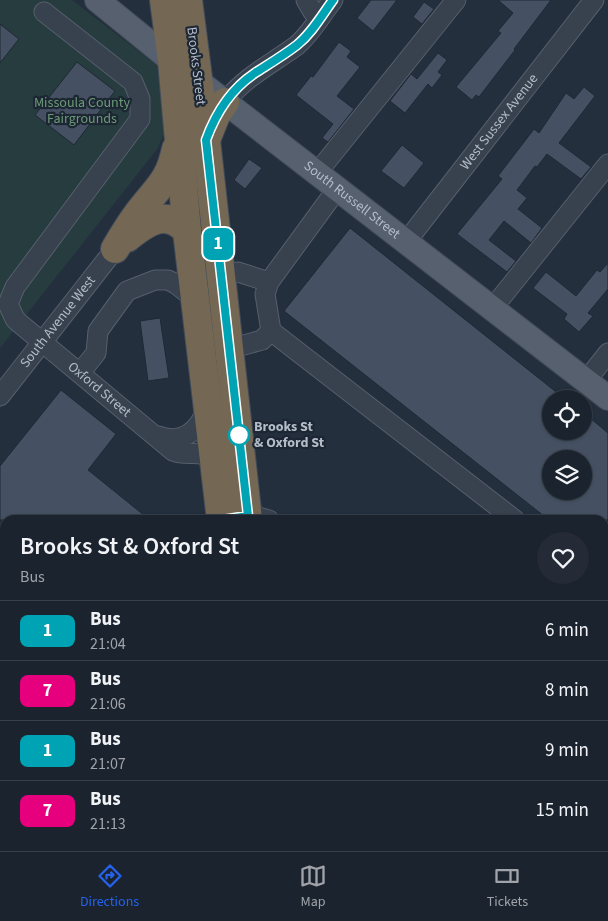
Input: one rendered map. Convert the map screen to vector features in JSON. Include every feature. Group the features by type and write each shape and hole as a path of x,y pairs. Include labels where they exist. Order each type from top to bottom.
{"highway":[{"name":"Brooks Street","path":"164,0 172,61 178,137 181,226 195,299 216,465 240,515"},
{"name":"Brooks Street","path":"188,0 230,350 242,515"},
{"path":"206,140 216,114 225,102"},
{"path":"115,249 133,219 168,175 178,137"},
{"path":"115,249 150,222 164,218 181,226"}],"main road":[{"name":"South Russell Street","path":"97,0 172,61 608,398"}],"street":[{"path":"306,0 313,12 320,17"},
{"path":"225,102 247,79 298,45 333,0"},
{"path":"317,173 456,0"},
{"name":"West Sussex Avenue","path":"406,242 594,0"},
{"path":"603,0 608,0"},
{"name":"Oxford Street","path":"44,12 133,82 140,99 140,119 15,287 8,304 15,319 176,452 204,454 209,456 216,465"},
{"path":"492,309 608,164"},
{"path":"337,189 313,219 269,282 265,294 271,331 494,514"},
{"name":"South Avenue West","path":"0,396 115,249"},
{"path":"221,274 238,272 269,282"},
{"path":"80,373 96,354 98,331 127,291 156,280 168,280 195,299"},
{"path":"230,350 262,340 271,331"},
{"path":"586,381 605,357"},
{"path":"158,436 179,439 190,434 200,424 208,405"}],"green space":[{"name":"Missoula County Fairgrounds","path":"0,0 72,0 159,67 167,126 158,148 0,348"}],"building":[{"path":"371,0 397,0 373,31 357,18"},
{"path":"498,0 551,0 479,97 476,95 472,100 456,87 501,33 498,31 513,13"},
{"path":"424,2 434,9 422,24 413,17"},
{"path":"0,24 19,39 0,63"},
{"path":"339,42 351,51 347,57 360,67 337,96 354,109 328,142 322,138 333,124 296,95 311,76 313,77"},
{"path":"438,53 447,60 438,72 442,75 432,88 428,84 405,113 390,101 411,74 417,79"},
{"path":"77,62 115,91 74,145 35,115"},
{"path":"584,87 595,96 559,143 591,167 581,179 547,154 537,167 535,166 517,190 527,198 518,209 542,228 531,243 504,221 489,240 516,261 507,272 457,234 502,179 498,176 534,129 539,133 566,93 574,99"},
{"path":"402,145 424,163 404,188 381,171"},
{"path":"249,159 262,168 245,189 234,180"},
{"path":"350,228 554,390 542,390 542,440 592,440 592,420 608,433 608,515 543,515 284,311"},
{"path":"608,263 608,289 588,313 593,316 579,332 564,319 567,314 533,288 546,272 576,296 597,270 600,272"},
{"path":"160,318 169,378 148,381 140,321"},
{"path":"61,390 116,434 88,470 144,515 0,515 0,466"}],"bus line":[{"name":"1","path":"248,515 206,140 216,114 234,91 254,74 298,45 333,0"}],"place":[{"name":"Brooks St & Oxford St","path":"239,435"}]}
